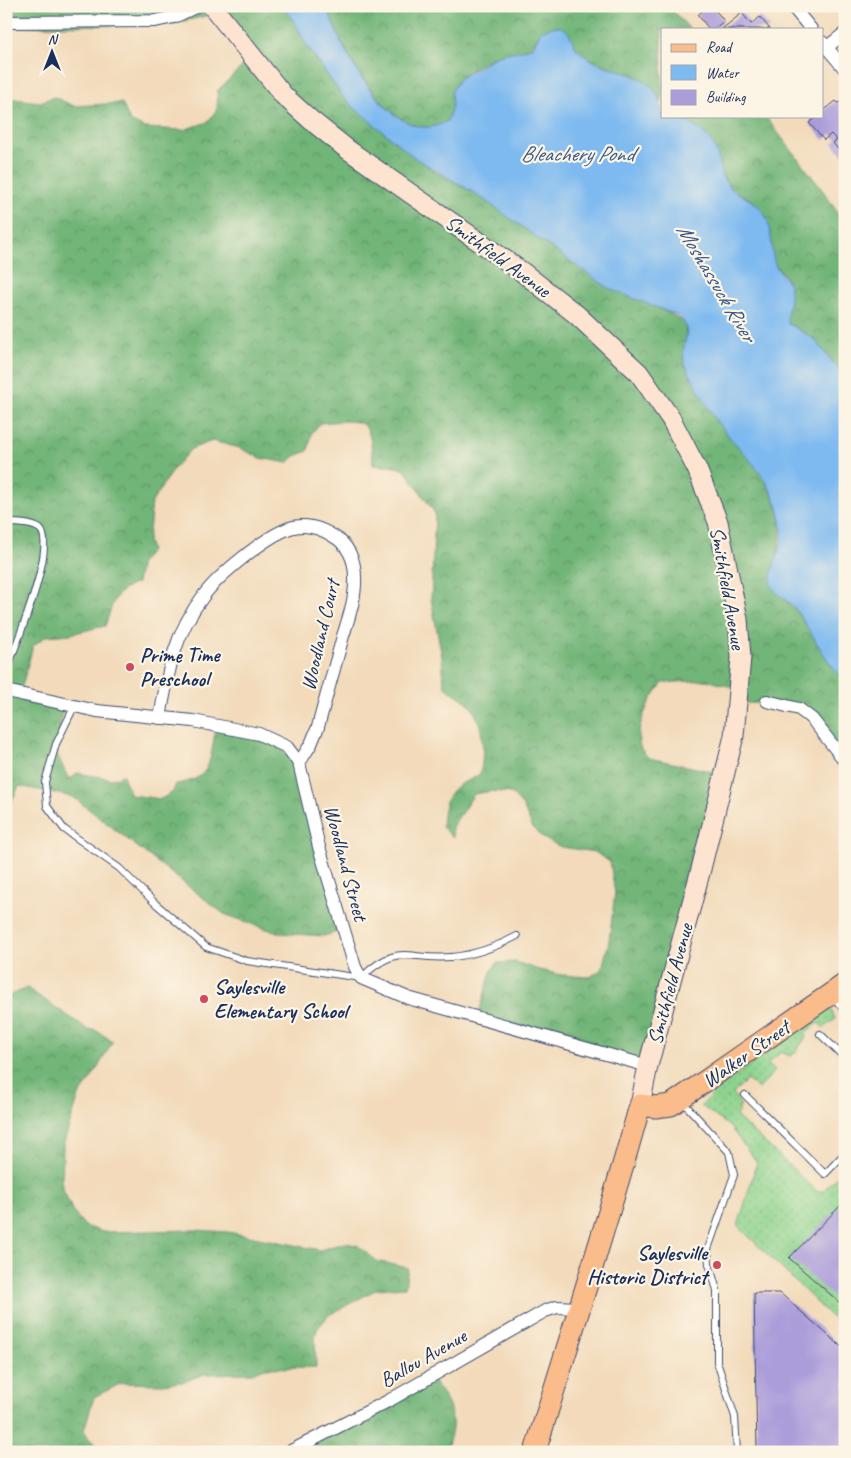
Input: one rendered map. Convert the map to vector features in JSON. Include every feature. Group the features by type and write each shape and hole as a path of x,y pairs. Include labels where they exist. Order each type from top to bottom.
{"main road":[{"name":"Smithfield Avenue","path":"212,6 284,96 312,121 347,149 521,271 577,314 639,373 671,419 697,469 718,522 732,584 738,619 741,657 739,698 730,755 648,1066 640,1106 609,1216 578,1308 535,1452"},
{"name":"Walker Street","path":"640,1106 671,1106 841,994"}],"street":[{"path":"6,22 155,21 174,17 197,6"},
{"path":"792,6 810,28"},
{"path":"845,33 825,45 845,69"},
{"name":"Woodland Court","path":"160,718 170,662 177,641 204,595 222,574 266,541 290,528 307,526 316,528 340,540 348,551 354,564 355,589 318,727 311,744 299,763"},
{"name":"Woodland Street","path":"6,691 74,707 160,718 259,734 287,747 299,763 319,847 354,967 361,978"},
{"path":"767,701 799,709 812,719 845,761"},
{"path":"361,978 408,998 648,1066"},
{"name":"Ballou Avenue","path":"289,1452 390,1400 545,1311 557,1307 578,1308"}],"lane":[{"path":"6,523 27,525 41,530 46,546 43,566 6,672"},
{"path":"74,707 56,744 45,782 47,806 64,829 119,868 156,904 206,947 247,961 361,978 375,965 390,956 405,954 428,958 471,955 498,946 517,936"},
{"path":"820,1034 845,1058"},
{"path":"745,1095 825,1174 845,1153"},
{"path":"680,1100 729,1152 734,1175 708,1249 709,1264 717,1290 717,1362 735,1417 737,1452"}],"green space":[{"path":"6,6 282,6 294,21 316,60 341,94 388,136 437,173 476,194 576,264 683,321 686,333 684,355 687,368 707,401 754,463 765,480 777,507 781,532 771,579 772,585 797,612 831,665 845,680 845,763 809,716 784,704 746,703 736,688 706,680 663,683 653,696 644,714 639,732 641,749 645,754 649,758 724,774 648,1067 479,1013 491,972 497,963 516,962 562,975 590,977 602,969 609,941 615,893 610,862 595,852 561,847 543,838 532,827 523,806 511,793 492,791 474,794 452,827 453,838 442,827 445,804 450,793 459,785 480,774 482,766 482,736 473,709 467,702 444,686 442,657 431,599 435,513 405,470 396,467 373,465 370,438 363,424 347,421 320,423 312,433 308,451 295,456 288,463 260,458 240,448 212,441 191,449 173,469 152,502 148,541 151,551 141,562 137,583 123,591 115,599 105,626 70,634 46,636 33,646 19,697 59,709 62,712 57,754 68,778 72,778 77,773 112,779 123,775 131,795 161,799 173,792 176,784 197,778 203,773 210,760 216,729 271,743 294,757 341,931 324,936 278,933 224,914 73,797 19,786 6,813 6,98 40,102 54,97 74,106 122,103 130,121 145,128 183,130 208,122 217,109 218,90 249,60 214,14 173,24 6,27"},
{"path":"328,6 668,6 689,28 661,28 661,102 644,82 634,76 590,59 576,48 565,31 557,27 537,37 530,47 521,51 495,56 466,73 459,79 456,85 452,107 447,120 441,125 423,128 405,121 387,107 370,88 342,43"},
{"path":"674,118 767,118 824,192 845,224 845,377 814,339 788,323 786,312 790,301 787,279 775,264 751,200 733,190 723,177 719,164 681,122"},
{"path":"27,988 89,1030 95,1030 113,1041 79,1096 63,1145 62,1187 73,1212 85,1226 103,1232 194,1230 228,1232 320,1250 343,1243 357,1245 377,1261 408,1268 405,1287 377,1289 329,1315 318,1328 315,1335 316,1367 265,1368 252,1373 204,1374 183,1382 161,1384 122,1383 94,1397 84,1430 86,1436 104,1452 6,1452 6,997"},
{"path":"825,1009 831,1009 835,1019 824,1028 818,1023 805,1033 806,1037 794,1054 790,1056 781,1052 767,1064 775,1070 759,1089 747,1080 733,1094 741,1105 736,1116 818,1192 823,1191 845,1168 845,1330 738,1226 757,1162 729,1126 701,1106 718,1089"},
{"path":"433,1381 445,1399 451,1415 451,1431 445,1452 301,1452"}],"water":[{"name":"Bleachery Pond","path":"282,6 328,6 333,24 343,45 371,91 389,110 408,123 428,127 447,121 452,107 451,92 459,79 498,55 527,49 534,45 541,31 557,27 566,30 578,50 589,58 602,65 630,74 653,88 659,100 661,118 677,118 685,121 706,135 716,151 723,178 727,184 756,204 768,221 775,264 789,286 788,323 814,339 845,377 845,680 823,654 793,606 773,589 771,581 772,572 782,538 781,518 777,505 761,474 715,419 687,368 683,352 686,334 684,322 678,316 608,288 476,194 415,158 352,106 341,94 307,46 294,21"}],"building":[{"path":"708,6 712,6 724,21 715,28 708,28 698,15"},
{"path":"742,13 751,24 760,17 769,28 723,28"},
{"path":"836,101 840,102 845,108 845,158 833,143 837,140 831,134 824,140 809,123 815,118 824,118 824,110"},
{"path":"845,1201 845,1297 839,1302 789,1258"},
{"path":"754,1293 780,1293 845,1350 845,1452 757,1452"}],"place":[{"name":"Prime Time Preschool","path":"130,667"},
{"name":"Saylesville Elementary School","path":"204,999"},
{"name":"Saylesville Historic District","path":"717,1265"}],"water label":[{"name":"Moshassuck River","path":"717,282"}]}
